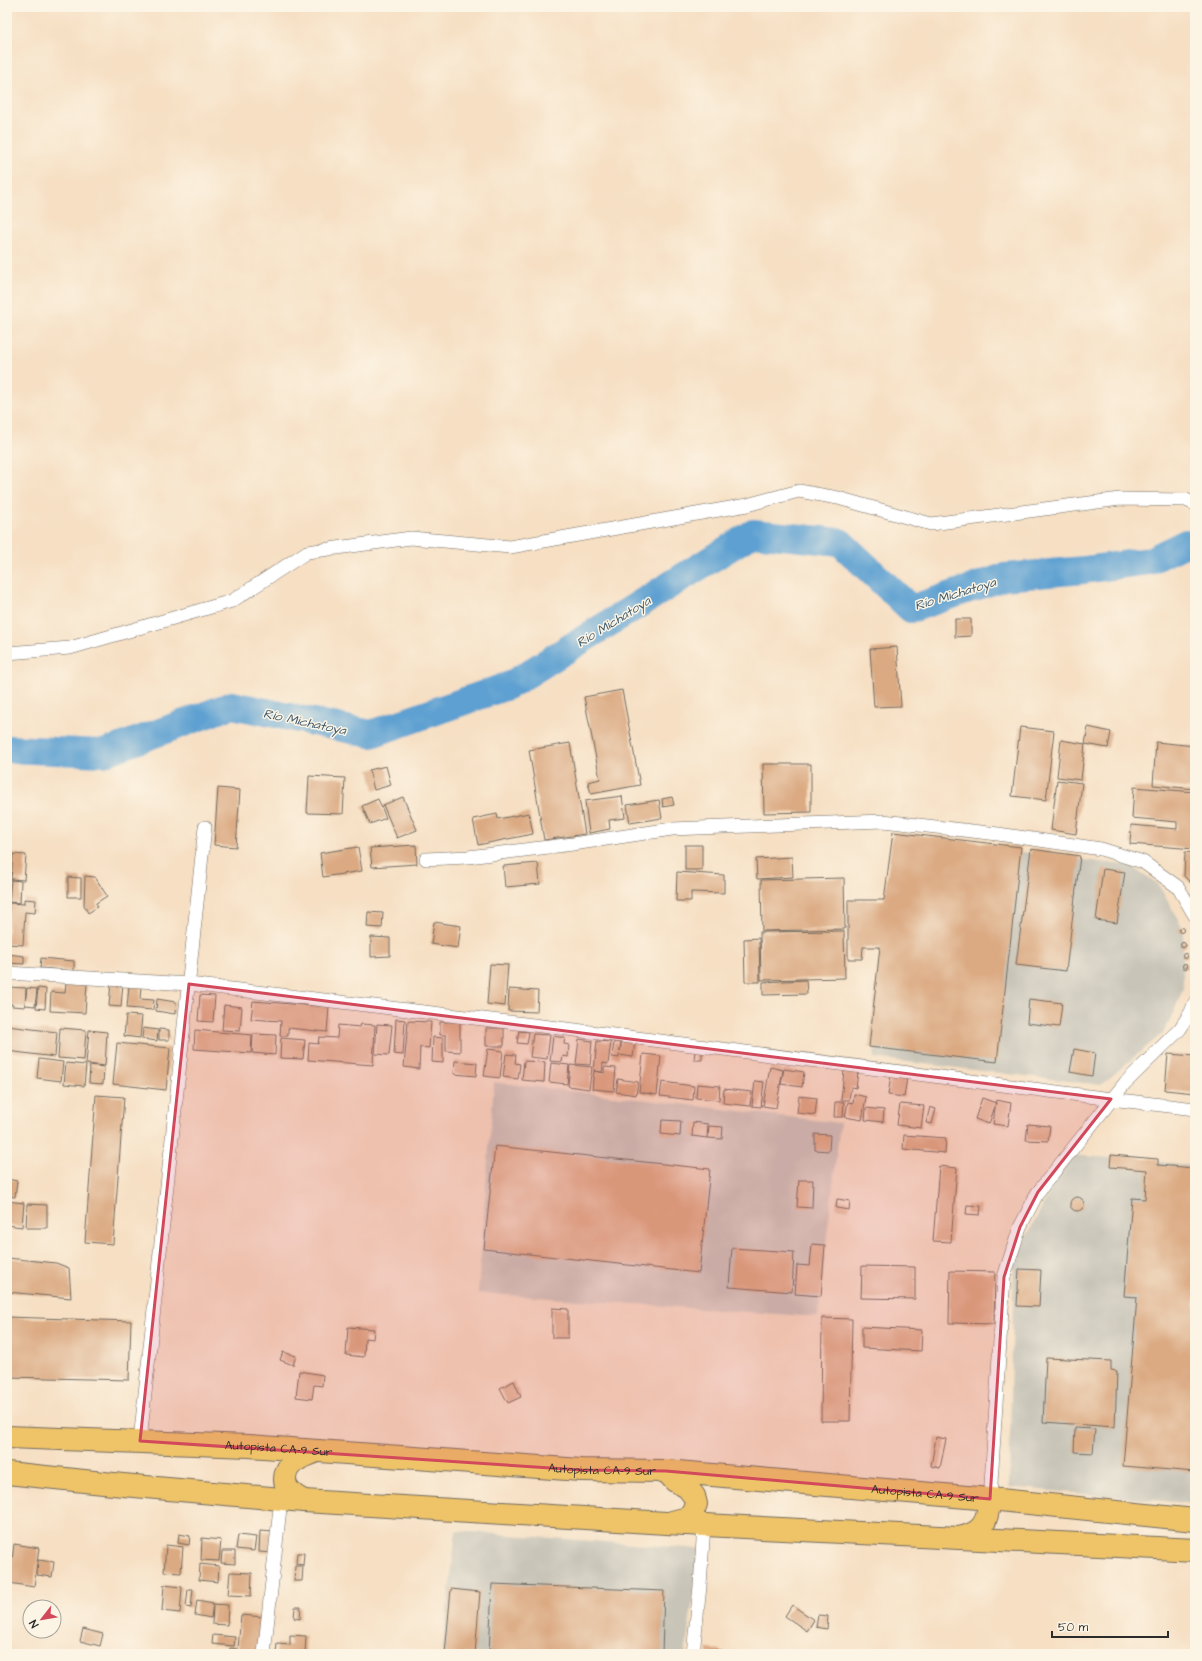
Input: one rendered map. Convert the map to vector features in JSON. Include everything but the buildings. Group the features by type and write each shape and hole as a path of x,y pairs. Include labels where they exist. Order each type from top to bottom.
{"highway":[{"name":"Autopista CA-9 Sur","path":"7,1437 140,1441 319,1451 581,1470 666,1472 990,1499 1195,1520"},
{"path":"304,1501 288,1490 285,1480 286,1473 290,1465 296,1460 319,1451"},
{"path":"666,1472 675,1481 691,1491 696,1504 691,1517 666,1523"},
{"path":"7,1473 304,1501 666,1523 1195,1550"},
{"path":"956,1538 969,1536 981,1528 987,1518 990,1499"}],"street":[{"path":"7,652 70,648 232,601 307,552 411,538 510,548 747,505 799,491 838,498 931,524 1120,499 1186,500 1195,504"},
{"path":"426,859 468,857 573,844 672,829 883,821 998,834 1101,849 1143,862 1149,866 1178,887 1195,916"},
{"path":"140,1441 205,827"},
{"path":"7,973 189,984 575,1030 1111,1099 1195,1108"},
{"path":"990,1499 1004,1277 1020,1227 1038,1192 1111,1099 1125,1083 1180,1029 1191,1012 1195,1002"},
{"path":"1180,1029 1195,1026"},
{"path":"264,1654 281,1499"},
{"path":"693,1654 704,1525"}],"highlighted area":[{"path":"189,984 1111,1099 1038,1192 1020,1227 1004,1277 990,1499 666,1471 581,1470 140,1441"}],"shaded area":[{"path":"895,836 1132,866 1158,884 1183,928 1183,989 1164,1032 1101,1085 874,1058"},
{"path":"494,1082 840,1123 818,1317 478,1293"},
{"path":"1069,1156 1195,1165 1195,1504 1009,1487 1014,1260"},
{"path":"456,1531 700,1549 685,1654 442,1654"}],"waterway":[{"name":"Río Michatoya","path":"7,749 104,753 232,705 371,734 510,685 753,533 840,542 911,609 1004,577 1084,570 1149,561 1186,543 1195,545"}]}
